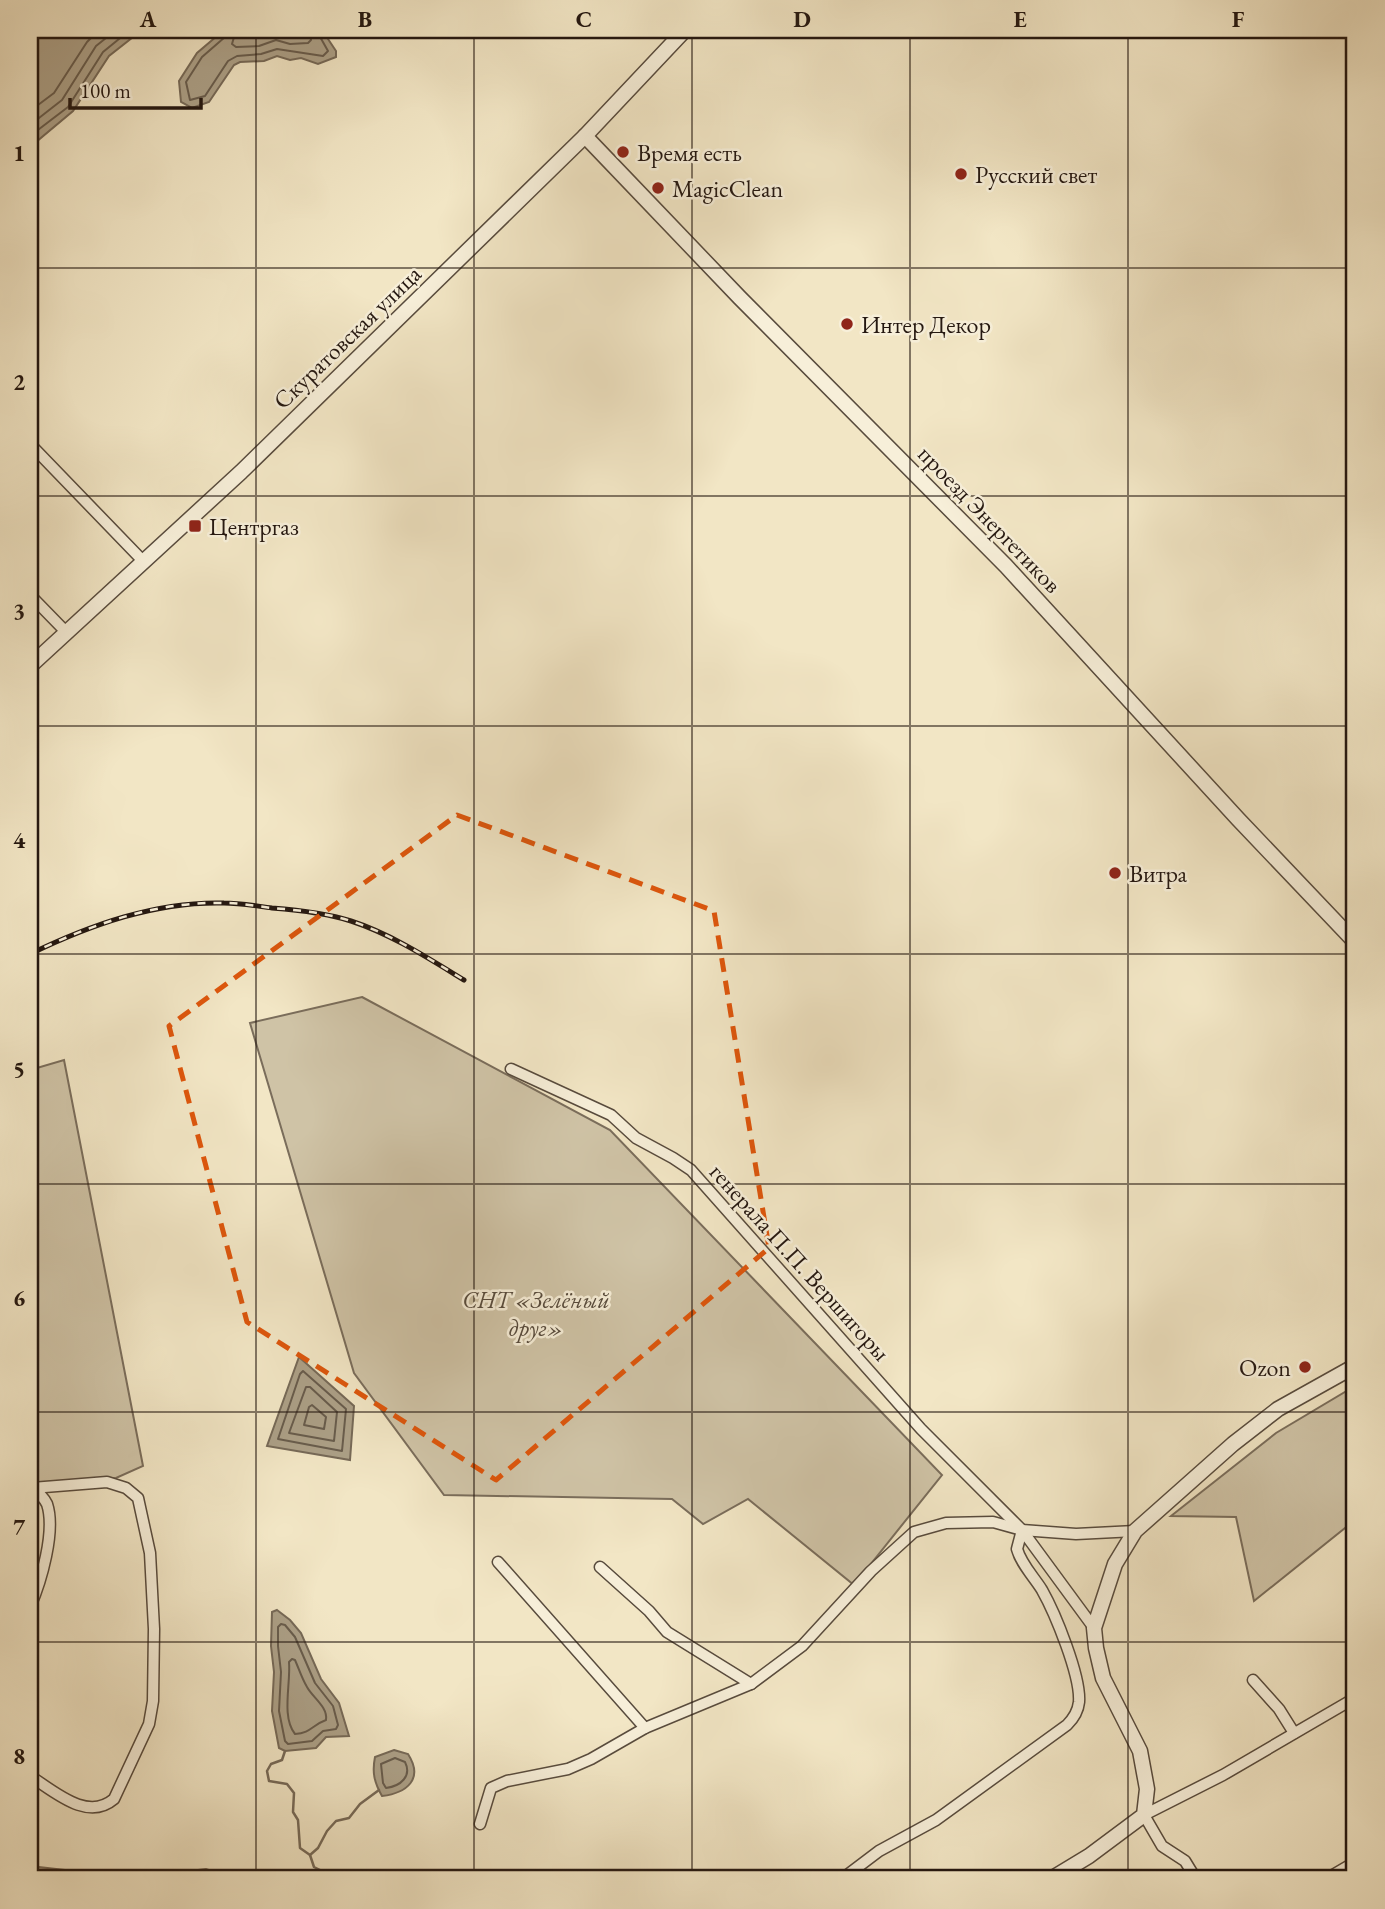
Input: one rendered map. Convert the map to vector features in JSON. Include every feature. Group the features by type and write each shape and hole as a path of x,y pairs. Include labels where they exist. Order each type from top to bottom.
{"street":[{"name":"Скуратовская улица","path":"30,666 241,472 584,136 685,30"},
{"name":"проезд Энергетиков","path":"584,136 1006,566 1355,942"},
{"path":"30,444 144,562"},
{"path":"30,596 67,633"},
{"name":"генерала П.П. Вершигоры","path":"511,1069 611,1115 636,1138 691,1170 921,1429 1022,1531 1094,1628"},
{"path":"1196,1879 1185,1861 1162,1846 1144,1815 1147,1789 1140,1751 1103,1678 1094,1628 1115,1564 1135,1531 1233,1444 1278,1409 1355,1366"},
{"path":"30,1607 46,1555 49,1524 46,1504 32,1488 107,1482 126,1488 138,1498 150,1553 154,1629 153,1701 149,1724 114,1799 105,1807 90,1808 72,1802 53,1793 30,1776"},
{"path":"480,1824 491,1788 507,1781 568,1769 645,1728 751,1684 802,1646 871,1571 914,1532 946,1523 993,1522 1022,1531 1076,1534 1135,1531"},
{"path":"842,1879 879,1851 936,1820 1067,1726 1077,1713 1079,1696 1058,1625 1042,1591 1018,1553 1017,1544 1022,1531"},
{"path":"498,1562 645,1728"},
{"path":"600,1567 649,1611 667,1632 751,1684"},
{"path":"1253,1680 1279,1709 1294,1733"},
{"path":"1051,1879 1089,1856 1144,1815 1223,1774 1355,1698"},
{"path":"1326,1879 1355,1862"}],"highlighted area":[{"path":"457,815 714,911 769,1248 496,1480 247,1322 169,1026"}],"green space":[{"name":"СНТ «Зелёный друг»","path":"362,997 610,1130 942,1475 854,1585 748,1499 703,1524 672,1499 444,1495 354,1373 250,1023"},
{"path":"64,1060 143,1466 116,1478 42,1483 30,1480 30,1070"},
{"path":"1355,1386 1355,1520 1254,1601 1236,1517 1171,1516 1276,1433"}],"water":[{"path":"30,30 142,30 109,56 73,111 30,147"},
{"path":"224,30 322,30 336,51 336,57 318,64 301,58 290,60 277,56 264,61 240,62 234,65 209,102 192,108 181,102 179,81 197,53"},
{"path":"299,1357 354,1406 350,1460 267,1446"},
{"path":"277,1610 301,1633 321,1679 339,1703 349,1736 326,1737 316,1748 285,1751 279,1748 272,1711 274,1672 271,1646 272,1612"},
{"path":"394,1750 408,1754 413,1763 413,1777 399,1792 382,1796 374,1777 375,1757"},
{"path":"30,1866 100,1874 173,1873 206,1869 235,1879 30,1879"}],"waterway":[{"path":"285,1751 282,1760 271,1764 267,1771 269,1781 287,1784 294,1793 293,1812 298,1820 300,1848 310,1855 314,1867 324,1872 321,1879"},
{"path":"310,1855 318,1848 336,1821 349,1818 360,1804 379,1790"}],"railway":[{"path":"30,954 124,917 173,906 230,903 312,912 351,921 395,940 464,980"}],"place":[{"name":"Время есть","path":"623,152"},
{"name":"Русский свет","path":"961,174"},
{"name":"MagicClean","path":"658,188"},
{"name":"Интер Декор","path":"847,324"},
{"name":"Центргаз","path":"195,526"},
{"name":"Витра","path":"1115,873"},
{"name":"Ozon","path":"1305,1367"}]}
